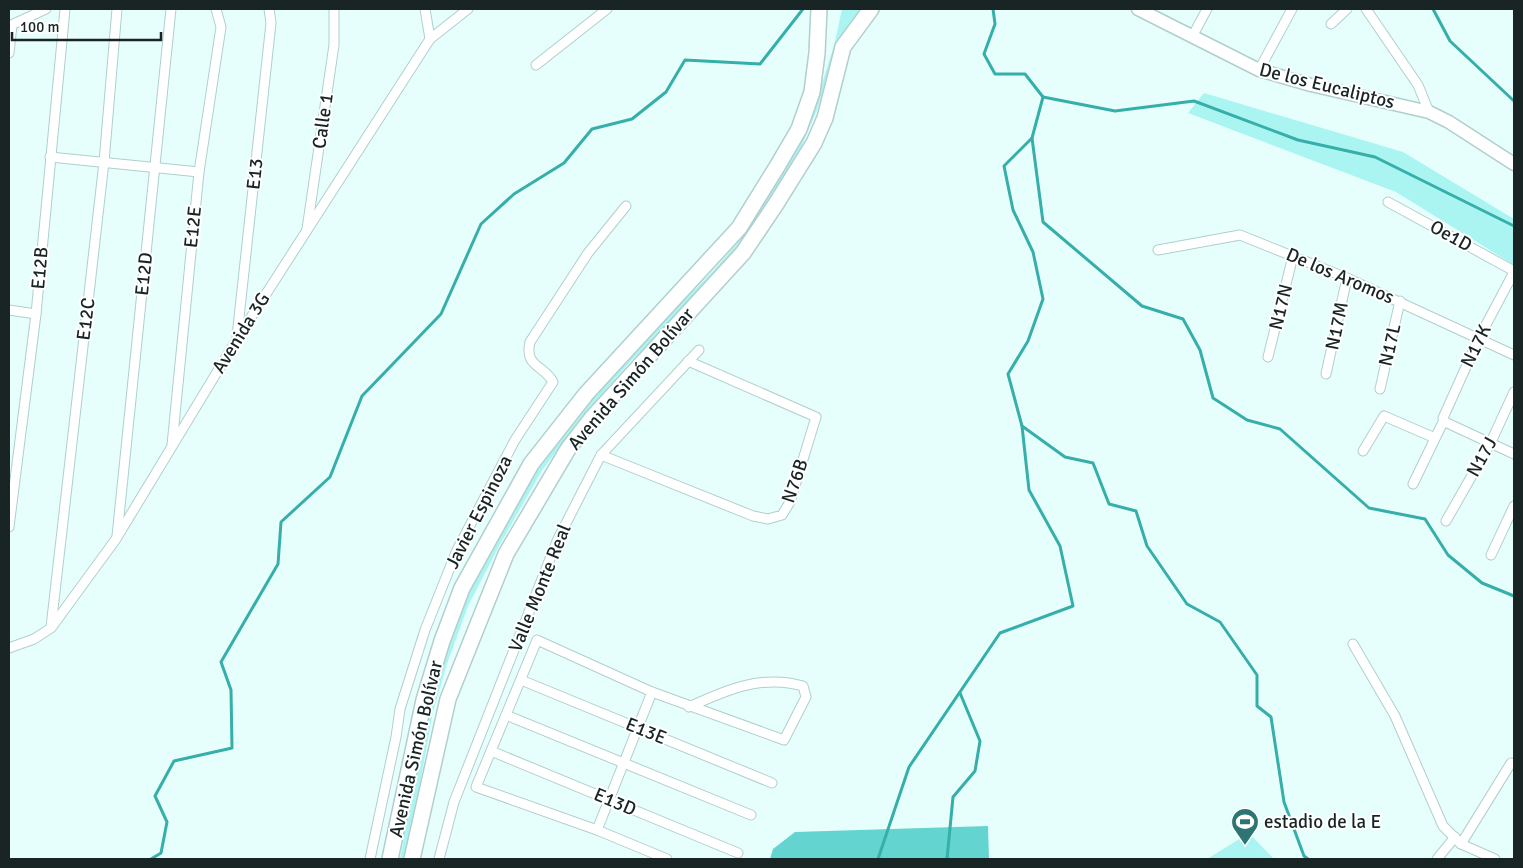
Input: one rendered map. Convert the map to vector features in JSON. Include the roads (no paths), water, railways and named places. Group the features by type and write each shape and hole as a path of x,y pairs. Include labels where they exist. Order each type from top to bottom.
{"highway":[{"name":"Avenida Simón Bolívar","path":"390,859 424,700 442,641 462,588 531,464 586,394 739,228 778,165 799,129 812,92 818,53 819,9"},
{"name":"Avenida Simón Bolívar","path":"412,859 448,699 506,554 568,449 592,418 743,253 771,212 814,143 825,118 843,48 871,9"}],"street":[{"path":"9,53 10,26 46,9"},
{"name":"E12B","path":"9,527 36,314 65,9"},
{"name":"E12C","path":"51,628 104,162 117,9"},
{"name":"E12D","path":"116,539 171,9"},
{"name":"E12E","path":"172,447 199,172 221,27 216,9"},
{"name":"E13","path":"237,339 272,24 269,9"},
{"name":"Calle 1","path":"306,232 334,45 334,9"},
{"path":"425,9 430,39"},
{"name":"Avenida 3G","path":"9,648 34,639 51,628 116,539 237,339 430,39 468,9"},
{"path":"536,65 607,9"},
{"name":"De los Eucaliptos","path":"1138,9 1258,70 1311,85 1428,112 1449,122 1514,164"},
{"path":"1192,37 1207,9"},
{"path":"1258,70 1292,9"},
{"path":"1330,24 1347,9"},
{"path":"1366,9 1418,84 1428,112"},
{"path":"50,157 199,172"},
{"name":"Oe1D","path":"1388,202 1514,271"},
{"name":"Javier Espinoza","path":"370,859 396,737 400,709 434,608 457,550 515,440 553,382 530,358 528,351 530,342 588,253 626,206"},
{"name":"De los Aromos","path":"1158,250 1240,235 1400,301 1514,355"},
{"name":"N17N","path":"1268,357 1293,256"},
{"name":"N17K","path":"1413,484 1444,421 1479,338 1514,271"},
{"name":"N17M","path":"1326,374 1347,278"},
{"name":"N17L","path":"1380,389 1400,301"},
{"path":"9,310 36,314"},
{"name":"Valle Monte Real","path":"439,859 454,802 490,715 557,541 601,455 699,350"},
{"name":"N76B","path":"601,455 753,516 768,519 782,515 790,502 816,417 688,361"},
{"name":"N17J","path":"1446,521 1491,442 1514,392"},
{"path":"1363,451 1382,417 1386,415 1435,438"},
{"path":"1444,421 1514,454"},
{"path":"1490,555 1514,506"},
{"path":"667,859 597,830 476,787 537,640 689,707 784,740 806,697 803,686 794,683 756,682 729,688 689,707"},
{"path":"1353,644 1395,716 1443,826 1458,841 1492,859"},
{"name":"E13E","path":"520,680 772,782"},
{"path":"597,830 652,692"},
{"path":"496,698 510,705"},
{"path":"490,715 505,718 624,763 752,815"},
{"name":"E13D","path":"491,751 738,853"},
{"path":"1437,859 1458,841 1511,763"}],"waterway":[{"path":"151,859 161,853 167,822 155,796 174,761 232,748 231,690 221,662 278,564 281,522 330,477 362,396 441,314 481,224 514,194 564,163 592,129 632,119 666,92 685,60 760,64 803,9"},
{"path":"878,859 909,767 1000,633 1073,606 1060,546 1029,490 1022,426 1008,374 1028,341 1043,299 1033,252 1013,210 1004,166 1032,138 1043,97 1025,74 995,74 984,54 995,24 993,9"},
{"path":"1433,9 1450,41 1514,101"},
{"path":"1043,97 1115,111 1194,101 1298,140 1375,157 1514,226"},
{"path":"1032,138 1043,222 1142,306 1183,319 1200,350 1213,398 1247,420 1280,429 1369,508 1425,519 1448,555 1482,583 1514,596"},
{"path":"1022,426 1065,457 1093,463 1109,504 1136,511 1147,546 1187,604 1220,622 1257,675 1257,706 1271,717 1284,802 1304,856 1308,859"},
{"path":"947,859 953,797 975,771 980,741 960,693"}],"place":[{"name":"estadio de la E","path":"1245,846"}]}
